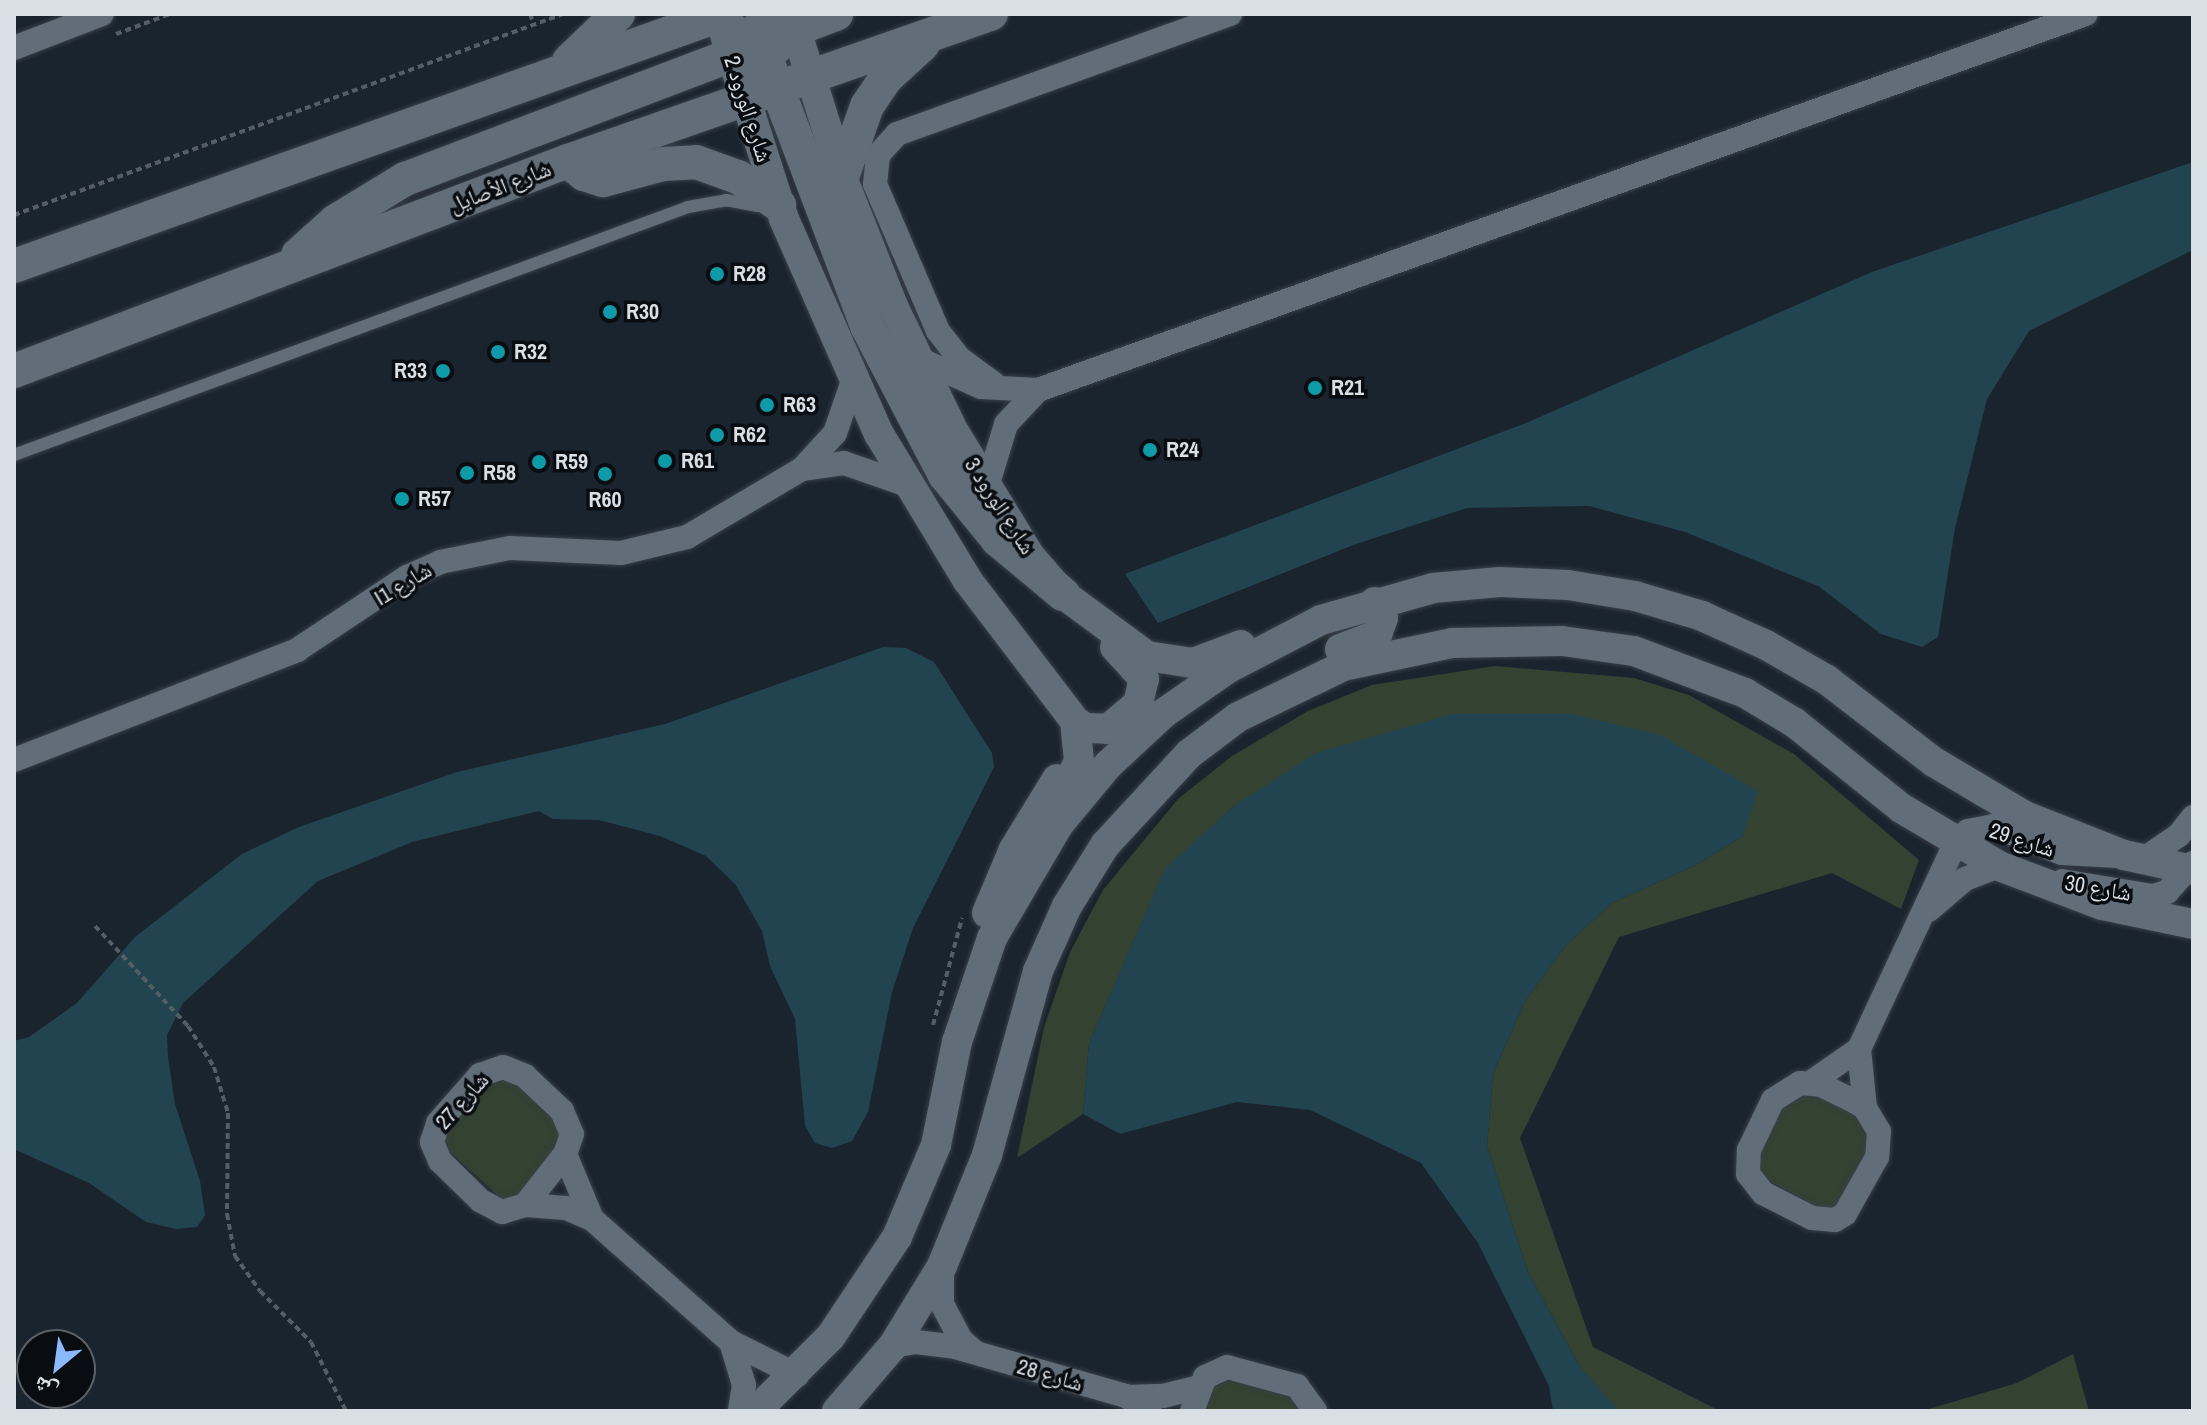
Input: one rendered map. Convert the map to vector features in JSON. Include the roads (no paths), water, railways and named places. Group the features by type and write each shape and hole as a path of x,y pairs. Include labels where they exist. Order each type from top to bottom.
{"main road":[{"path":"559,71 618,14"},
{"path":"283,269 336,221 405,179 766,33 836,14"},
{"name":"شارع الأصايل","path":"14,371 568,161 991,14"},
{"path":"14,266 720,15 766,33 812,77"},
{"path":"766,33 777,88 845,275 917,427 970,509 1029,569 1063,594"},
{"path":"745,99 766,33"},
{"path":"842,177 867,106 894,70 937,33"},
{"path":"568,161 584,174 603,180 663,164 696,162 738,177 782,212"}],"street":[{"path":"14,48 102,14"},
{"path":"1009,390 970,368 938,331 875,184 878,155 897,134 1230,14"},
{"path":"919,359 965,383 1009,390 1038,390 2086,14"},
{"path":"812,77 842,177"},
{"name":"شارع الورود 2","path":"745,99 782,212"},
{"name":"شارع الورود 3","path":"842,177 919,359 986,490 1063,594 1126,645 1170,662 1193,663 1294,633"},
{"path":"782,212 853,381 907,485 968,581 1069,712 1097,731 1120,724 1138,704 1144,679 1063,594"},
{"name":"I1 شارع","path":"14,760 297,650 407,577 440,562 510,548 621,553 655,548 718,522 802,469 835,433 853,381"},
{"path":"986,490 1006,424 1038,390"},
{"name":"I1 شارع","path":"802,469 844,463 907,485"},
{"path":"972,989 1017,888 1059,824 1108,765 1164,713 1214,677 1294,633 1375,602 1433,588 1555,584 1635,596 1702,616 1766,645 1827,680 1979,791 2025,816 2134,857 2192,868"},
{"path":"1292,687 1317,662 1377,635 1383,618 1375,602"},
{"path":"837,1411 893,1346 942,1266 987,1155 1038,971 1067,906 1105,845 1144,797 1226,727 1292,687 1343,666 1452,643 1562,641 1634,651 1745,693 1795,723 1901,808 1999,866 2102,905 2193,924"},
{"path":"756,1411 806,1365 871,1280 919,1192 936,1145 992,895 1057,779 1069,712"},
{"name":"شارع 30","path":"2134,857 2163,849 2193,817"},
{"name":"شارع 29","path":"1859,1049 1865,1108 1879,1131 1877,1157 1845,1214 1824,1222 1754,1185 1746,1161 1773,1100 1789,1087 1810,1083 1859,1049 1925,915 1956,842 1980,826 1993,826 2062,853 2134,857"},
{"name":"شارع 29","path":"1925,915 1950,888 1999,866"},
{"name":"شارع 30","path":"2036,882 2077,882 2153,896 2167,892 2192,868"},
{"name":"شارع 27","path":"592,1219 565,1154 569,1121 515,1069 503,1067 480,1075 438,1123 434,1152 481,1201 502,1212 525,1205 566,1208 592,1219 731,1342 806,1365"},
{"path":"1810,1083 1865,1108"},
{"path":"525,1205 565,1154"},
{"path":"942,1266 942,1304 961,1340 975,1352"},
{"path":"731,1342 744,1385 740,1411"},
{"name":"شارع 28","path":"893,1346 936,1342 1126,1396 1150,1411"},
{"path":"786,1411 806,1384 806,1365"},
{"name":"شارع 28","path":"1126,1396 1163,1396 1199,1387 1215,1369 1238,1369 1297,1386 1315,1411"},
{"path":"1192,1411 1199,1387"}],"lane":[{"path":"14,455 688,207 736,201 782,212"}],"water":[{"path":"2193,162 2193,250 2029,331 1987,399 1955,528 1938,637 1922,647 1881,634 1818,586 1685,532 1589,506 1467,508 1356,544 1158,623 1125,574 1526,423 1872,272"},
{"path":"883,647 906,648 934,662 992,753 994,767 913,928 892,992 868,1112 852,1141 832,1148 815,1143 805,1126 795,1019 770,966 762,931 735,884 706,856 660,836 599,820 553,819 539,811 412,842 318,881 183,1003 167,1035 168,1057 175,1104 200,1181 205,1215 197,1227 176,1229 146,1222 89,1183 14,1149 14,1041 29,1037 77,1003 135,937 242,854 299,827 457,772 665,724"},
{"path":"1453,714 1572,714 1660,735 1758,791 1743,836 1696,865 1612,903 1566,945 1525,1001 1493,1074 1487,1146 1528,1272 1580,1367 1619,1411 1553,1411 1549,1386 1478,1243 1421,1163 1310,1110 1237,1102 1120,1134 1083,1114 1089,1043 1165,869 1235,805 1316,753"}],"place":[{"name":"R28","path":"717,274"},
{"name":"R30","path":"610,312"},
{"name":"R32","path":"498,352"},
{"name":"R33","path":"443,371"},
{"name":"R21","path":"1315,388"},
{"name":"R63","path":"767,405"},
{"name":"R62","path":"717,435"},
{"name":"R24","path":"1150,450"},
{"name":"R61","path":"665,461"},
{"name":"R59","path":"539,462"},
{"name":"R58","path":"467,473"},
{"name":"R60","path":"605,474"},
{"name":"R57","path":"402,499"}]}
